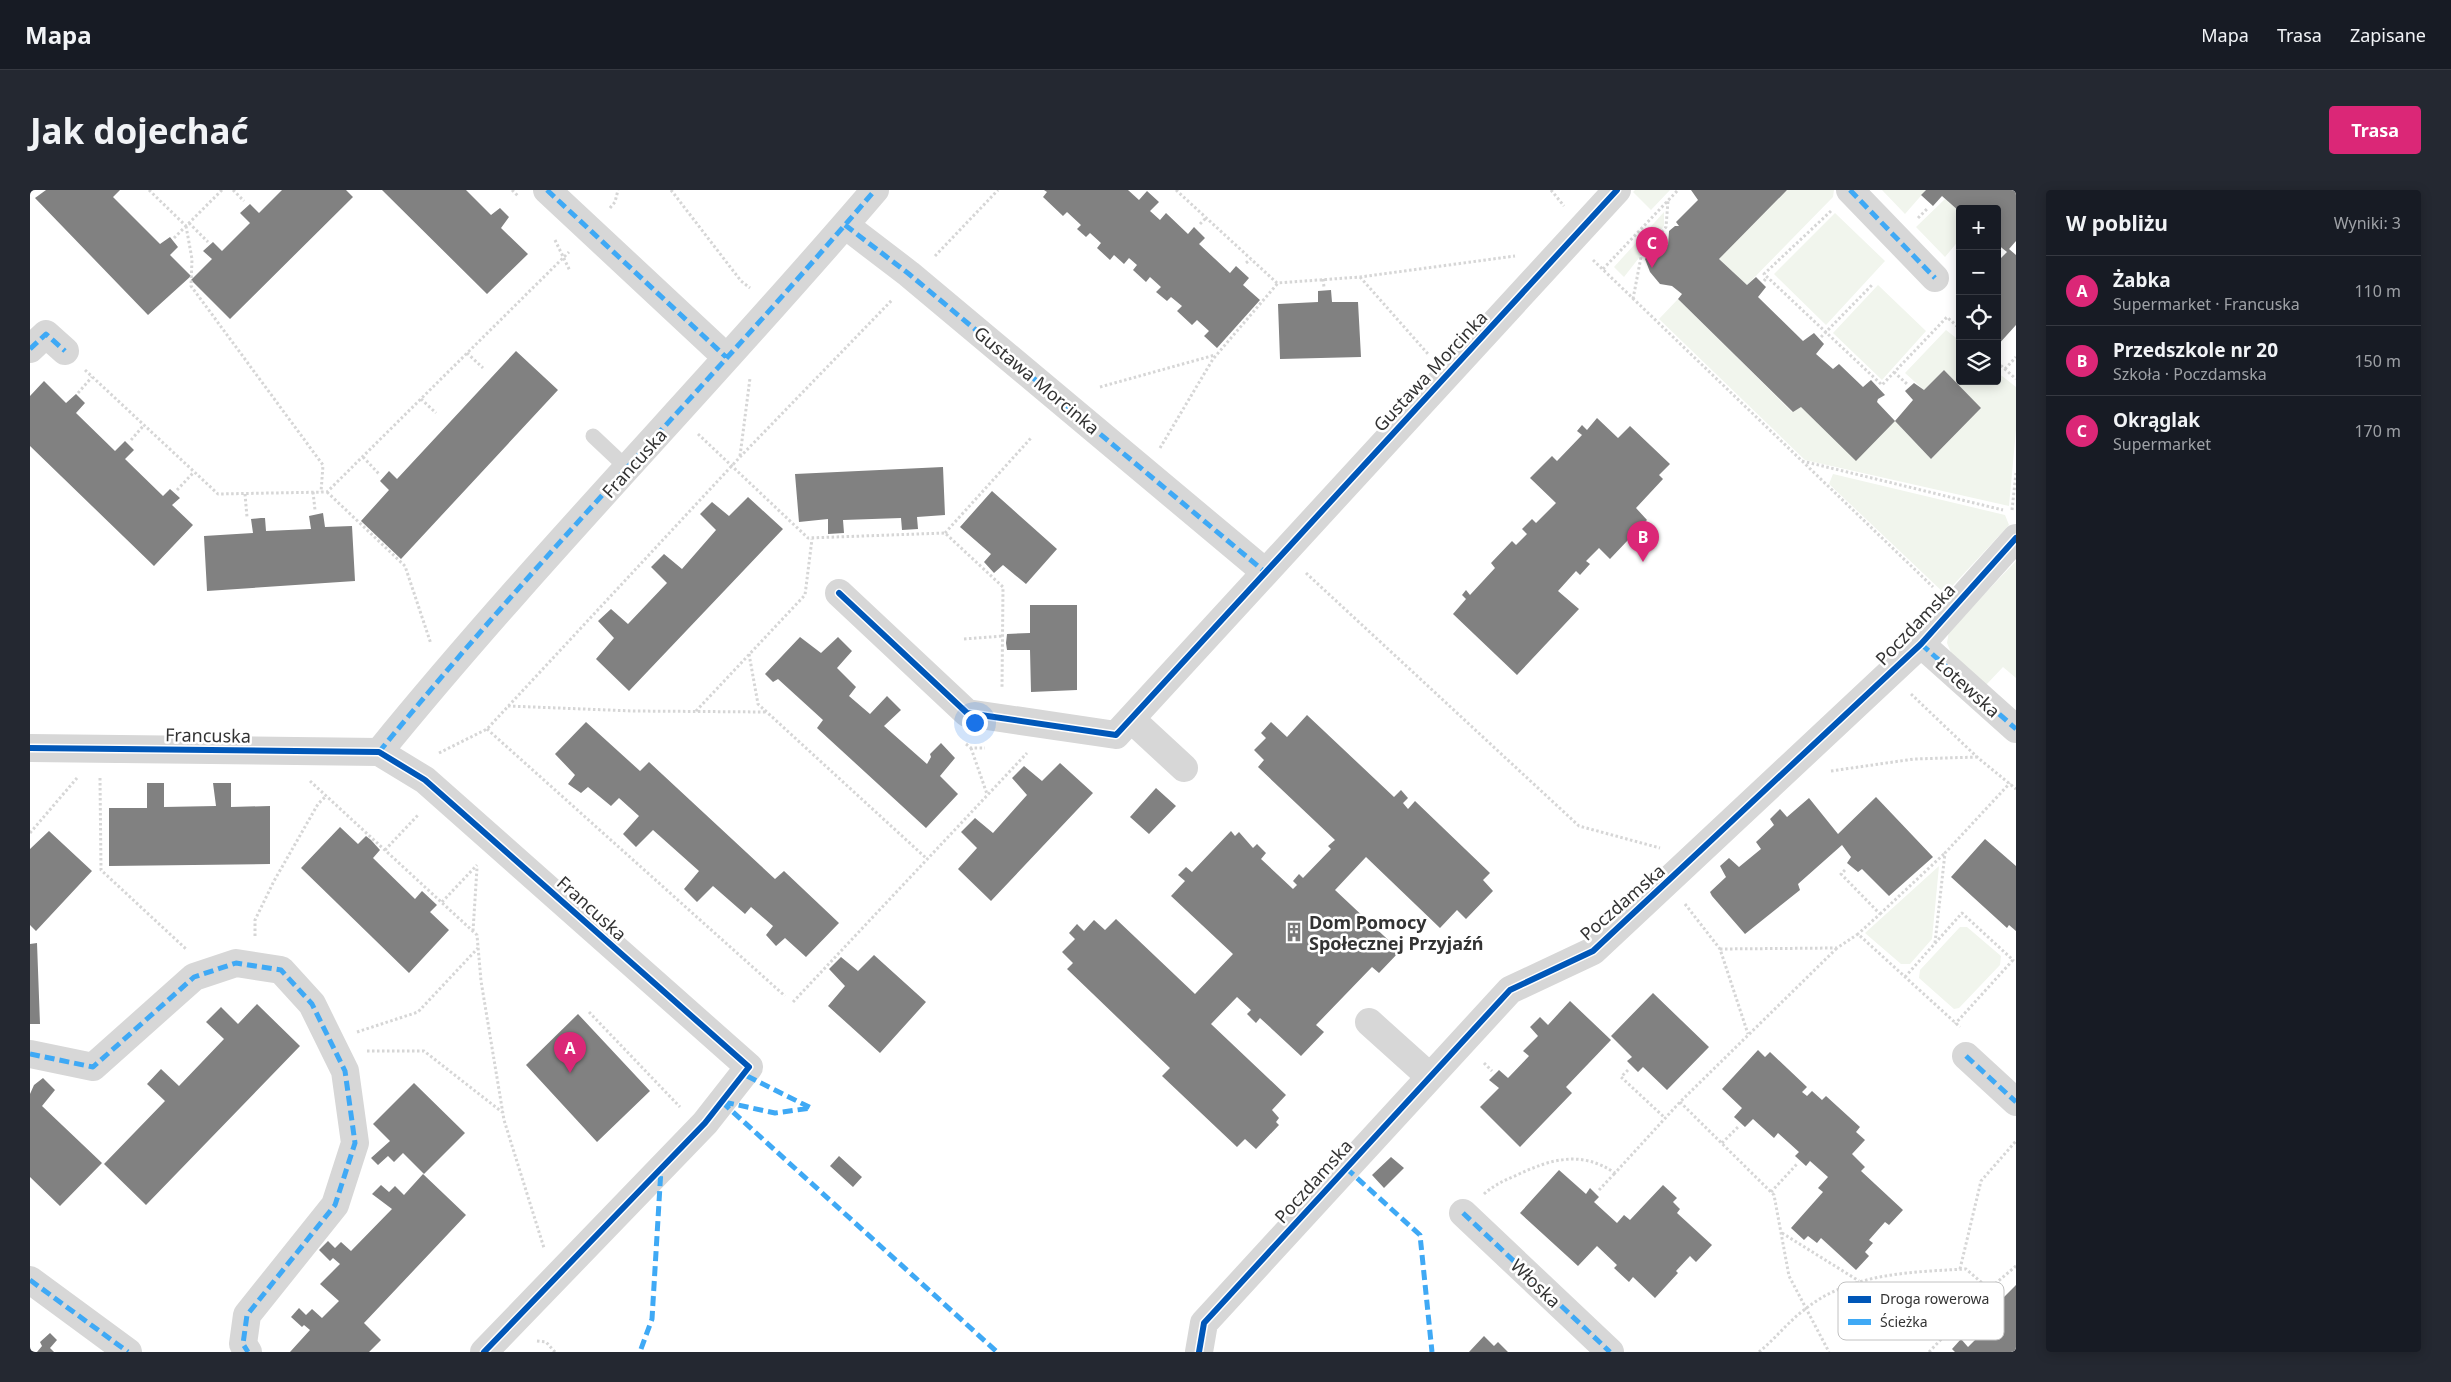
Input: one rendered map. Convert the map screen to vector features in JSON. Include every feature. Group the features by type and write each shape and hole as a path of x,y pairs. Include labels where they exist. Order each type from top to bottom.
{"street":[{"path":"547,190 728,355 874,190"},
{"name":"Gustawa Morcinka","path":"845,225 914,277 1265,572 1617,190"},
{"path":"1850,190 1935,278"},
{"path":"30,349 46,334 65,351"},
{"name":"Francuska","path":"379,752 449,666 677,416 728,355"},
{"name":"Poczdamska","path":"1199,1352 1204,1323 1510,990 1592,951 1687,866 1921,644 2016,538"},
{"path":"839,592 967,713 1116,735 1265,572"},
{"name":"Łotewska","path":"1921,644 2016,729"},
{"path":"1131,719 1184,768"},
{"name":"Francuska","path":"30,748 379,752 425,780 749,1067 705,1123 484,1352"},
{"path":"30,1054 92,1067 194,977 236,963 281,970 312,1004 345,1071 355,1143 335,1205 247,1315 243,1344 248,1352"},
{"path":"1370,1022 1429,1076"},
{"path":"1965,1042 2016,1102"},
{"name":"Włoska","path":"1472,1205 1610,1352"},
{"path":"30,1280 128,1352"}],"lane":[{"path":"593,436 628,469"}],"path":[{"path":"149,190 208,242"},
{"path":"174,238 222,190"},
{"path":"233,190 244,201"},
{"path":"671,190 741,281 772,306"},
{"path":"412,772 423,761 487,729 740,457 998,190"},
{"path":"1176,190 1277,283 1360,277 1538,253 1549,264"},
{"path":"1602,270 1678,190"},
{"path":"1633,299 1640,257 1666,227 1668,200"},
{"path":"1830,210 1764,274 1882,385 1947,317 1956,325"},
{"path":"1200,224 1206,218"},
{"path":"188,224 192,259 190,286 323,465 321,492"},
{"path":"327,492 591,231"},
{"path":"1571,239 1954,606"},
{"path":"1246,263 1251,259"},
{"path":"1360,277 1433,359"},
{"path":"1764,281 1767,277"},
{"path":"1323,279 1324,287"},
{"path":"1142,468 1164,444 1217,355 1279,282"},
{"path":"1821,337 1873,284"},
{"path":"65,351 218,494 327,492 405,566 434,656 449,666"},
{"path":"467,353 483,368"},
{"path":"728,355 751,372 740,457"},
{"path":"1100,387 1217,355"},
{"path":"2005,369 2016,357"},
{"path":"2001,366 2016,379"},
{"path":"1894,372 1907,384"},
{"path":"78,393 92,377"},
{"path":"422,399 436,413"},
{"path":"677,416 733,465 801,533 812,539 945,533 1003,586 1002,696"},
{"path":"131,440 144,426"},
{"path":"945,533 1031,438"},
{"path":"363,457 380,475"},
{"path":"1802,461 2012,512 2016,473"},
{"path":"177,490 194,472"},
{"path":"313,492 315,510"},
{"path":"245,494 246,518"},
{"path":"695,712 804,595 812,539"},
{"path":"1283,552 1579,826 1656,845 1687,866"},
{"path":"964,639 1003,636"},
{"path":"749,654 758,704 926,858"},
{"path":"1890,673 1977,757 2016,790"},
{"path":"507,706 695,712 766,712"},
{"path":"487,729 785,996"},
{"path":"971,748 987,794"},
{"path":"793,1002 926,858 1031,749"},
{"path":"1823,772 1914,759 1977,757"},
{"path":"30,833 79,777 86,778"},
{"path":"305,777 478,935 481,981 503,1113 548,1263 559,1274"},
{"path":"93,778 109,778"},
{"path":"100,778 101,870 210,972"},
{"path":"1935,944 1945,853 2010,784"},
{"path":"256,966 255,920 274,881 308,821 318,804 326,796"},
{"path":"385,850 420,813"},
{"path":"1599,1190 1680,1102 1748,1034 1837,948 1858,934 1949,850"},
{"path":"442,902 478,865 473,932"},
{"path":"1845,870 1841,874 1880,914"},
{"path":"1679,897 1720,949 1748,1034"},
{"path":"1905,977 1962,913 2013,960 1955,1024"},
{"path":"1858,934 1955,1024 1965,1042"},
{"path":"356,1032 418,1012 478,948"},
{"path":"1720,949 1837,948"},
{"path":"589,1012 681,1108"},
{"path":"361,1051 424,1051 503,1113"},
{"path":"1628,1070 1621,1077 1665,1118"},
{"path":"1680,1102 1774,1195 1789,1276 1829,1352"},
{"path":"1722,1144 1738,1127"},
{"path":"1960,1269 1981,1181 2016,1141"},
{"path":"1472,1205 1493,1186 1552,1160 1576,1158 1604,1165 1615,1173"},
{"path":"1771,1192 1798,1164"},
{"path":"1781,1233 1860,1281 1871,1278 1966,1269 1981,1282"},
{"path":"1997,1282 2016,1266"},
{"path":"1759,1352 1805,1309 1838,1290"},
{"path":"534,1340 546,1342 555,1352"},
{"path":"1929,1352 1940,1340"}],"shaded area":[{"path":"1635,190 1670,190 1651,210 1633,192"},
{"path":"1787,190 1834,190 1833,197 1747,285 1719,259"},
{"path":"1882,190 1926,190 1905,214"},
{"path":"1945,199 1956,209 1956,244 1945,257 1916,227"},
{"path":"1664,212 1664,226 1624,277 1614,267"},
{"path":"1835,213 1885,261 1826,325 1774,274"},
{"path":"1878,285 1926,331 1882,380 1833,333"},
{"path":"1678,299 1792,412 1801,407 1895,421 1931,459 1981,408 1959,385 2001,385 2001,375 2016,387 2016,430 2009,506 1805,460 1659,319"},
{"path":"1946,330 1956,338 1956,382 1944,370 1924,390 1905,373"},
{"path":"1833,474 2005,515 2009,525 1945,594 1829,484"},
{"path":"2016,561 2016,678 2003,667 1986,685 1952,655 1947,643 1949,631"},
{"path":"1939,866 1932,939 1910,964 1901,964 1865,933"},
{"path":"1960,927 1967,927 2001,956 2000,965 1959,1008 1954,1009 1919,978 1920,970"}],"building":[{"path":"46,190 120,190 113,197 160,244 170,237 178,247 170,255 191,276 148,315 35,198"},
{"path":"282,190 346,190 353,197 230,319 191,280 212,259 203,251 213,242 222,251 250,223 240,213 250,204 259,213"},
{"path":"382,190 466,190 491,215 500,208 509,217 501,228 528,254 487,294"},
{"path":"1044,190 1128,190 1139,200 1147,191 1159,202 1150,211 1160,220 1166,213 1188,234 1194,227 1205,238 1199,244 1230,273 1236,266 1249,278 1243,285 1260,300 1217,348 1204,336 1209,331 1197,320 1192,325 1177,311 1182,306 1171,297 1167,301 1156,292 1161,287 1150,277 1146,282 1133,270 1137,265 1129,258 1124,264 1114,255 1110,260 1097,248 1101,243 1090,233 1086,237 1077,229 1081,225 1067,212 1063,216 1043,197 1047,192"},
{"path":"1691,190 1787,190 1719,259 1747,285 1756,277 1766,287 1758,297 1803,341 1814,333 1824,344 1816,354 1833,369 1839,364 1863,387 1871,380 1885,395 1878,399 1877,402 1895,421 1856,461 1801,407 1793,412 1678,299 1682,294 1672,286 1660,284 1650,272 1645,259 1657,246 1668,245 1669,231 1675,226 1679,226 1676,222 1698,200"},
{"path":"1926,190 2016,190 2016,241 2009,249 2016,255 2016,325 2001,342 2001,258 2007,252 2001,247 2001,205 1956,205 1956,208 1942,196 1933,206 1921,195"},
{"path":"1331,290 1332,302 1358,302 1361,357 1280,359 1278,304 1318,302 1318,291"},
{"path":"516,351 558,390 401,559 361,521 389,490 380,481 389,471 397,479"},
{"path":"1944,370 1956,382 1956,385 1959,385 1981,408 1931,459 1895,421 1913,400 1905,391 1914,383 1924,390"},
{"path":"44,381 66,403 76,394 85,403 76,413 115,451 125,441 134,450 125,459 163,496 170,489 180,498 172,505 193,525 154,566 30,446 30,396"},
{"path":"1597,418 1618,438 1630,426 1670,464 1659,475 1663,479 1636,508 1647,520 1610,559 1599,548 1586,561 1590,564 1580,575 1576,571 1558,591 1579,609 1517,675 1453,614 1466,599 1462,595 1466,590 1470,595 1495,568 1491,563 1512,541 1516,545 1527,534 1522,529 1532,519 1536,523 1556,503 1530,478 1552,456 1557,461 1582,435 1577,431 1582,425 1587,430"},
{"path":"943,467 945,515 917,517 918,529 902,530 901,518 843,520 844,533 828,534 828,519 799,522 795,474"},
{"path":"992,491 1057,549 1026,584 1003,565 994,573 984,562 991,554 960,527"},
{"path":"748,497 783,529 629,691 596,659 614,638 598,621 611,609 628,624 667,583 651,567 664,554 682,569 716,530 700,514 712,502 729,516"},
{"path":"323,513 325,527 352,526 355,581 207,591 204,536 253,533 251,519 261,518 265,518 266,531 311,529 309,516"},
{"path":"1030,605 1077,605 1077,690 1031,692 1030,650 1007,650 1007,634 1030,633"},
{"path":"800,637 821,653 838,637 852,651 837,668 856,687 849,696 870,714 887,696 901,710 884,726 927,764 931,757 930,754 941,743 955,758 940,776 958,794 926,828 817,728 823,720 778,679 773,682 765,674"},
{"name":"Dom Pomocy Społecznej Przyjaźń","path":"1307,715 1394,797 1401,790 1408,798 1403,803 1408,809 1415,801 1490,873 1483,880 1493,891 1466,919 1457,910 1440,928 1366,857 1335,890 1400,951 1379,973 1372,967 1316,1025 1324,1032 1301,1056 1260,1018 1256,1023 1247,1014 1251,1010 1237,997 1211,1024 1286,1095 1272,1110 1279,1118 1276,1122 1279,1125 1256,1149 1245,1139 1237,1147 1162,1076 1170,1068 1067,969 1073,963 1062,952 1075,939 1069,933 1077,924 1084,931 1094,920 1105,930 1116,919 1195,994 1233,954 1171,896 1185,881 1178,875 1186,867 1192,872 1231,831 1235,836 1239,832 1253,848 1257,844 1266,853 1261,859 1293,889 1297,885 1293,881 1299,874 1303,878 1331,849 1328,846 1335,840 1258,767 1264,760 1254,750 1266,738 1261,733 1271,722 1287,737"},
{"path":"586,722 640,771 649,762 775,879 784,871 839,923 806,957 785,938 776,946 766,935 773,926 751,907 745,914 713,886 697,902 684,889 699,871 653,830 636,847 623,834 639,816 619,798 611,806 588,787 581,793 568,784 575,775 555,754"},
{"path":"1060,763 1093,793 991,901 958,869 977,848 961,832 975,818 993,833 1027,795 1012,778 1024,766 1042,781"},
{"path":"147,783 164,783 164,807 216,806 213,783 231,783 231,807 270,806 270,864 109,866 109,808 147,808"},
{"path":"1156,788 1176,806 1149,834 1130,817"},
{"path":"1876,797 1933,857 1889,896 1862,869 1858,872 1847,863 1851,857 1842,845 1798,884 1800,890 1745,934 1712,896 1710,892 1726,877 1720,866 1729,858 1739,867 1761,849 1756,842 1774,825 1770,819 1780,809 1787,817 1809,798 1838,834"},
{"path":"340,827 358,844 366,836 371,840 380,850 373,858 415,899 422,891 437,905 430,912 449,930 409,973 301,868"},
{"path":"49,831 92,871 36,931 30,925 30,849"},
{"path":"1985,839 2016,866 2016,931 2009,925 2007,928 1951,877"},
{"path":"37,943 40,1024 30,1024 30,944"},
{"path":"874,955 926,1002 880,1053 828,1006 845,986 829,969 841,957 858,971"},
{"path":"1653,993 1709,1047 1667,1090 1643,1067 1638,1072 1627,1061 1632,1057 1611,1036"},
{"path":"1570,1001 1611,1040 1566,1087 1572,1093 1520,1147 1480,1107 1499,1088 1489,1080 1499,1070 1508,1078 1529,1056 1523,1051 1538,1036 1530,1027 1540,1017 1548,1025"},
{"path":"257,1004 300,1046 146,1205 104,1164 165,1101 147,1084 161,1069 179,1086 224,1039 206,1022 221,1007 238,1024"},
{"path":"578,1014 650,1091 597,1142 526,1065"},
{"path":"1758,1050 1765,1057 1770,1052 1807,1087 1802,1092 1807,1096 1812,1091 1822,1100 1826,1096 1860,1127 1856,1132 1865,1140 1852,1154 1865,1167 1861,1171 1903,1210 1889,1225 1885,1222 1869,1240 1873,1243 1865,1252 1869,1256 1856,1270 1821,1238 1817,1243 1808,1236 1804,1240 1791,1228 1823,1192 1818,1188 1828,1177 1810,1161 1806,1166 1795,1156 1799,1152 1778,1133 1774,1138 1753,1119 1745,1127 1734,1117 1742,1108 1722,1089"},
{"path":"43,1078 55,1090 42,1106 102,1163 60,1206 30,1177 30,1094 34,1085"},
{"path":"414,1083 465,1133 424,1174 403,1153 394,1162 388,1156 378,1165 371,1158 390,1141 373,1124"},
{"path":"839,1156 862,1177 853,1187 830,1166"},
{"path":"1391,1157 1404,1168 1384,1188 1372,1175"},
{"path":"1559,1170 1586,1194 1590,1188 1599,1197 1594,1202 1617,1223 1624,1215 1630,1220 1663,1185 1677,1198 1673,1202 1680,1209 1677,1213 1712,1245 1696,1262 1690,1256 1676,1271 1678,1273 1655,1298 1633,1277 1629,1282 1614,1268 1617,1265 1597,1246 1578,1266 1520,1213"},
{"path":"423,1174 466,1215 364,1323 381,1340 369,1352 290,1352 310,1330 304,1325 302,1327 291,1317 299,1308 306,1315 312,1309 322,1318 339,1301 320,1284 340,1264 333,1258 330,1261 319,1250 328,1241 335,1248 341,1242 351,1251 392,1209 372,1194 381,1185 389,1192 395,1186 404,1195"},
{"path":"2016,1285 2016,1352 1955,1352 1952,1349 1960,1340 1968,1347 1975,1340 2004,1340 2004,1297"},
{"path":"50,1333 57,1340 50,1348 54,1352 37,1352 42,1346 40,1342"},
{"path":"1484,1336 1494,1346 1498,1342 1508,1352 1469,1352"}],"marked path":[{"path":"547,190 726,357"},
{"path":"379,752 500,609 814,261 875,190"},
{"path":"1850,190 1935,278"},
{"path":"845,225 909,274 1265,572"},
{"path":"30,349 46,334 65,351"},
{"path":"1921,644 2016,729"},
{"path":"30,1054 93,1067 194,977 236,963 281,970 312,1004 345,1071 355,1143 335,1205 247,1315 243,1344 248,1352"},
{"path":"1966,1056 2016,1102"},
{"path":"724,1102 775,1113 811,1108 743,1074"},
{"path":"722,1102 997,1352"},
{"path":"1346,1168 1420,1235 1432,1352"},
{"path":"641,1349 652,1319 661,1169"},
{"path":"1463,1213 1610,1352"},
{"path":"30,1280 128,1352"}],"cycle path":[{"path":"839,593 967,713 1116,735 1617,190"},
{"path":"1199,1352 1204,1323 1510,990 1593,951 1921,644 2016,538"},
{"path":"30,748 379,752 425,780 749,1067 705,1123 484,1352"}],"place":[{"name":"Okrąglak","path":"1652,268"},
{"name":"Przedszkole nr 20","path":"1643,562"},
{"name":"Dom Pomocy Społecznej Przyjaźń","path":"1294,932"},
{"name":"Żabka","path":"570,1073"}]}
